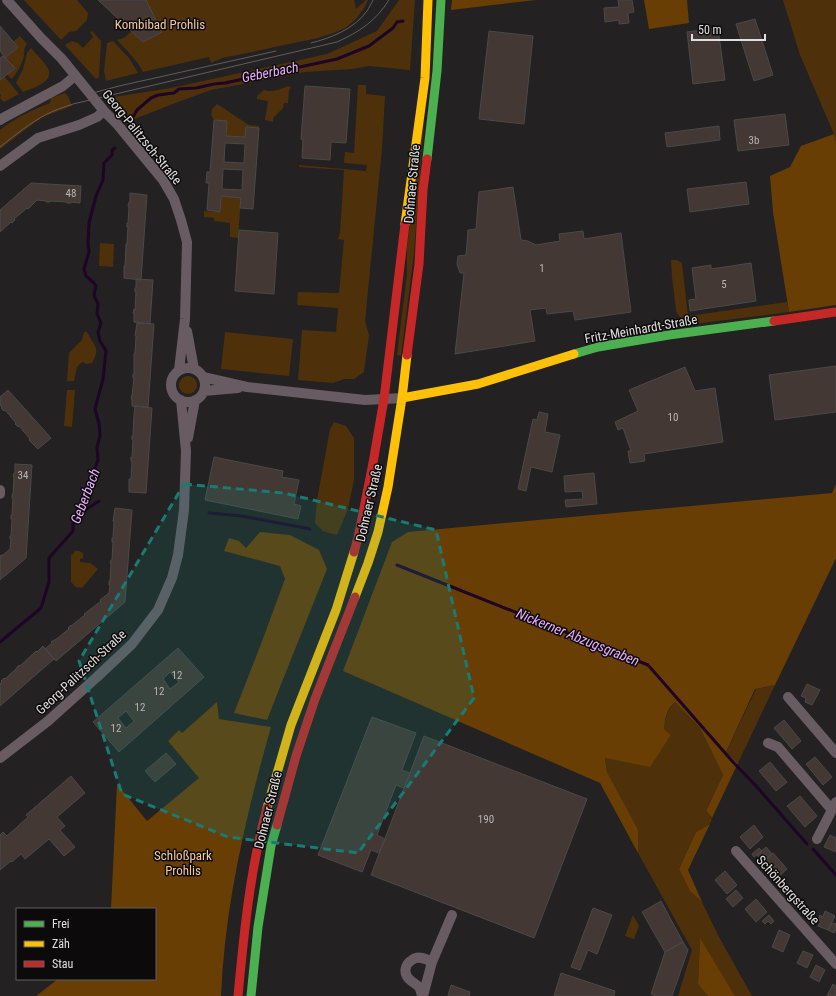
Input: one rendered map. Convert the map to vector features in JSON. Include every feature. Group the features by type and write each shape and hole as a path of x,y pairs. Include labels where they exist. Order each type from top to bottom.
{"main road":[{"name":"Dohnaer Straße","path":"238,996 243,939 251,880 266,813 291,725 336,610 358,538 373,464 384,400 400,264 425,78 428,0"},
{"name":"Dohnaer Straße","path":"251,996 263,892 271,846 279,816 296,756 315,699 368,563 378,532 388,487 402,398 419,264 423,190 437,72 441,0"},
{"name":"Fritz-Meinhardt-Straße","path":"402,398 478,384 598,348 669,335 836,312"}],"street":[{"name":"Georg-Palitzsch-Straße","path":"0,758 48,721 97,678 132,644 158,610 172,578 178,555 184,510 186,451 181,400 174,395 171,386 174,375 179,370 185,319 187,242 174,199 163,180 117,124 104,111 62,60 7,0"},
{"path":"0,120 62,86 75,76"},
{"path":"0,166 38,138 97,117 104,111"},
{"name":"Georg-Palitzsch-Straße","path":"185,319 194,368"},
{"path":"179,370 183,368 194,368 203,377 205,382 204,391 200,397 189,402 181,400"},
{"path":"203,377 247,387 359,399 384,400"},
{"path":"204,391 247,387"},
{"name":"Fritz-Meinhardt-Straße","path":"384,400 402,398"},
{"name":"Georg-Palitzsch-Straße","path":"186,451 195,400"},
{"path":"788,697 836,754"},
{"path":"768,743 778,747 834,806 817,839"},
{"name":"Schönbergstraße","path":"736,851 836,964"},
{"path":"423,996 432,962 452,915"},
{"path":"423,996 418,986 409,979 406,973 406,966 415,958 423,958 432,962"}],"highlighted area":[{"path":"184,484 284,493 436,530 474,698 358,853 228,837 122,794 79,661"}],"green space":[{"path":"24,0 77,0 88,13 87,20 76,31 69,32 61,40"},
{"name":"Kombibad Prohlis","path":"98,0 354,0 356,9 368,0 362,12 349,25 339,31 325,36 222,58 211,63 209,57 143,72 135,59 117,40 124,38 132,31"},
{"path":"399,0 415,0 410,70 369,66 352,69 305,72 211,90 132,120 114,97 171,88 327,54 377,31"},
{"path":"452,0 536,0 451,10"},
{"path":"644,0 687,0 689,23 649,29"},
{"path":"783,0 836,0 836,142 834,134 800,55"},
{"path":"92,31 101,41 99,77 96,79 65,45 72,41 78,43 83,48 93,37 90,32"},
{"path":"20,36 27,44 21,65 11,79 7,74 14,67 5,58 18,47 13,42"},
{"path":"113,41 129,58 138,73 106,81 104,71 107,43"},
{"path":"31,48 46,65 49,75 40,85 23,92 16,83 23,69 27,53"},
{"path":"4,76 19,94 4,102 0,98 0,80"},
{"path":"358,85 366,85 366,94 385,96 382,149 365,321 369,335 364,372 354,379 344,379 333,383 298,380 302,330 336,332 338,308 297,305 298,292 339,293 344,240 338,239 340,233 344,170 299,167 299,165 366,171 367,165 344,163 345,152 354,153"},
{"path":"288,86 291,87 289,91 288,103 284,103 283,108 273,118 273,122 265,120 268,101 257,99 257,96 264,90 273,91"},
{"path":"65,93 68,96 72,106 45,116 0,149 0,130 24,115 50,103 51,98"},
{"path":"217,104 249,125 259,126 259,128 246,127 245,137 226,136 227,121 214,120 211,115 212,109"},
{"path":"425,105 414,253 401,356 397,355 407,274 407,247"},
{"path":"834,134 836,142 836,305 789,312 773,212 770,176 790,167 801,146"},
{"path":"221,196 241,198 238,238 230,237 230,223 214,221 214,218 204,217 204,211 220,212"},
{"path":"100,243 114,244 113,267 99,266"},
{"path":"671,260 677,260 682,263 688,316 787,302 789,312 694,324 685,321 679,316 676,310"},
{"path":"84,332 87,332 96,347 95,358 92,363 87,364 82,362 77,367 74,381 67,381 69,353 82,340"},
{"path":"225,332 293,339 289,376 221,369"},
{"path":"184,376 192,376 197,381 195,392 192,394 184,394 179,389 179,381"},
{"path":"67,390 75,390 72,427 64,426"},
{"path":"334,422 346,426 354,438 354,480 348,509 337,535 323,531 315,523 317,500 330,429"},
{"path":"836,484 836,558 775,685 755,689 726,752 738,763 712,818 706,811 723,775 700,728 675,702 668,711 664,725 664,729 671,735 650,767 605,758 607,772 638,830 638,853 600,783 343,671 392,542 408,532 832,493"},
{"path":"260,532 290,535 319,550 327,569 267,720 234,713 285,579 280,566 224,551 229,538 239,541 246,548"},
{"path":"75,551 83,553 83,558 80,559 80,562 90,563 98,569 82,588 76,587 71,582 71,555"},
{"path":"775,685 738,763 726,752 756,689"},
{"name":"Schloßpark Prohlis","path":"217,702 219,719 271,727 253,793 238,860 227,928 221,996 36,996 57,980 156,980 156,908 111,908 117,784 147,821 199,778 168,741 179,730 182,733"},
{"path":"675,702 700,728 723,775 706,811 712,819 710,824 696,832 679,869 690,891 702,902 719,937 752,996 735,996 700,939 698,983 708,996 678,996 692,950 638,853 637,830 607,772 605,758 650,766 671,735 664,729 664,725 668,711"},
{"path":"710,824 688,870 702,902 690,891 679,869 696,832"},
{"path":"633,915 639,926 634,939 625,936"},
{"path":"700,938 735,996 708,996 698,984"}],"building":[{"path":"98,0 146,0 162,32 143,42"},
{"path":"618,0 632,0 634,12 628,13 629,23 619,24 619,20 605,22 604,8 619,7"},
{"path":"755,19 773,75 754,81 736,24"},
{"path":"0,26 18,47 5,58 0,51"},
{"path":"718,28 725,80 693,84 687,32"},
{"path":"489,31 533,36 524,124 479,119"},
{"path":"3,56 15,68 0,80 0,58"},
{"path":"305,86 350,89 346,143 331,142 330,160 302,158 303,140 301,139"},
{"path":"785,114 789,145 738,151 734,120"},
{"path":"214,120 227,121 226,136 245,137 246,127 259,128 253,209 240,208 241,198 221,196 220,212 207,210 209,183 206,183 207,172 210,172","holes":["225,143 245,144 244,163 224,162","223,169 243,170 242,190 222,189"]},
{"path":"719,126 720,140 667,147 665,133"},
{"path":"746,182 749,204 690,212 687,189"},
{"path":"31,183 81,186 80,203 46,202 37,200 0,232 0,210"},
{"path":"513,187 521,240 528,241 536,245 560,241 559,234 583,231 584,239 621,233 631,312 575,320 573,311 547,314 546,308 530,310 535,341 455,354 464,273 460,273 457,264 458,256 466,255 468,230 476,229 479,192"},
{"path":"130,193 147,195 141,280 124,278"},
{"path":"239,230 278,233 274,294 235,291"},
{"path":"751,263 756,301 690,311 689,300 696,299 692,268 711,265 711,269"},
{"path":"136,279 153,280 150,324 134,322 133,313 134,309 135,310"},
{"path":"137,323 154,324 148,407 132,406 131,399 134,378 134,353"},
{"path":"836,366 836,412 775,420 769,375"},
{"path":"685,367 695,391 715,388 723,442 644,454 645,461 630,463 628,451 631,451 623,428 618,430 615,422 638,411 629,390"},
{"path":"8,390 51,438 38,449 29,440 30,439 19,426 18,427 15,424 16,423 5,410 4,411 1,408 0,397"},
{"path":"135,406 152,408 146,493 129,492"},
{"path":"539,412 548,414 545,432 560,435 552,472 531,467 526,491 518,489 533,419 537,420"},
{"path":"214,457 283,471 282,477 299,480 294,504 301,506 298,519 205,500"},
{"path":"15,464 32,465 26,558 0,580 0,555 3,555 10,549 13,477 15,473"},
{"path":"594,473 597,504 566,507 565,500 583,499 582,491 565,492 564,476"},
{"path":"115,508 132,510 125,602 56,661 45,649 52,643 51,642 69,629 68,628 71,625 85,615 84,614 109,593"},
{"path":"43,646 54,659 0,706 1,681"},
{"path":"178,648 204,677 119,752 93,722","holes":["170,672 179,682 170,689 163,679","126,711 134,721 126,728 118,718"]},
{"path":"807,684 820,690 812,705 805,702 806,698 801,696"},
{"path":"372,717 416,733 402,770 410,773 404,788 396,785 377,835 385,839 379,853 371,850 362,872 318,855"},
{"path":"784,720 801,741 792,749 774,728"},
{"path":"424,736 587,799 534,938 371,875"},
{"path":"166,753 176,764 155,782 145,771"},
{"path":"815,757 832,777 823,785 806,764"},
{"path":"770,762 787,782 776,791 759,771"},
{"path":"71,776 85,793 57,817 65,826 60,830 75,847 64,856 49,839 25,859 21,854 0,870 0,835 3,832 7,836 28,817 26,815"},
{"path":"800,796 817,816 805,827 787,806"},
{"path":"754,825 763,837 750,849 740,837"},
{"path":"830,835 836,838 836,852 824,847"},
{"path":"766,847 772,854 763,862 757,855"},
{"path":"759,848 762,851 754,857 752,854"},
{"path":"773,853 787,869 778,877 763,861"},
{"path":"725,871 737,885 727,894 715,880"},
{"path":"736,890 743,898 733,907 726,899"},
{"path":"756,899 767,912 756,922 745,909"},
{"path":"661,901 683,942 665,952 642,912"},
{"path":"593,908 612,915 597,954 588,950 580,970 571,967"},
{"path":"825,911 835,916 828,930 818,926 821,921 818,920 820,915 823,917"},
{"path":"769,915 774,921 771,924 768,921 765,924 762,921"},
{"path":"832,923 836,924 834,933 828,930"},
{"path":"779,930 790,935 783,952 772,947"},
{"path":"683,942 688,950 672,996 656,996 651,994 665,952"},
{"path":"803,951 813,955 807,968 797,963"},
{"path":"816,965 825,970 819,982 810,977"},
{"path":"561,973 615,991 614,996 554,996"},
{"path":"833,984 836,986 836,996 827,996"},
{"path":"451,985 470,992 469,996 448,996"}],"waterway":[{"name":"Geberbach","path":"133,117 137,110 151,98 158,95 174,93 179,89 196,88 225,83 337,59 369,46 393,28 397,22 403,21"},
{"name":"Geberbach","path":"0,642 41,608 49,582 49,558 73,531 73,523 78,514 98,460 97,448 100,435 99,423 95,409 103,379 106,351 100,341 98,332 101,323 97,314 98,304 94,295 96,286 86,276 84,269 89,252 89,223 96,196 103,180 104,163 112,155 112,150 115,148"},
{"path":"79,514 99,501"},
{"path":"209,513 242,516 310,529"},
{"name":"Nickerner Abzugsgraben","path":"397,565 648,665 807,844"},
{"name":"Nickerner Abzugsgraben","path":"813,849 836,875"}],"tram line":[{"path":"311,43 349,28 362,17 373,0"},
{"path":"0,147 23,129 41,118 53,111 73,104 337,42 353,34 373,20 389,0"},
{"path":"89,94 276,51"}],"traffic: fast":[{"path":"427,159 437,71 441,0"},
{"path":"574,354 598,347 669,335 774,321"},
{"path":"251,996 258,927 271,846 277,825"}],"traffic: slow":[{"path":"405,224 425,78 428,0"},
{"path":"402,398 478,384 574,354"},
{"path":"355,597 378,532 388,487 407,355"},
{"path":"267,808 291,725 336,610 354,552"}],"traffic: jam":[{"path":"407,355 419,264 423,190 427,159"},
{"path":"354,552 373,463 384,399 405,224"},
{"path":"774,321 836,312"},
{"path":"277,825 296,756 315,699 355,597"},
{"path":"238,996 245,925 252,878 267,808"}]}
